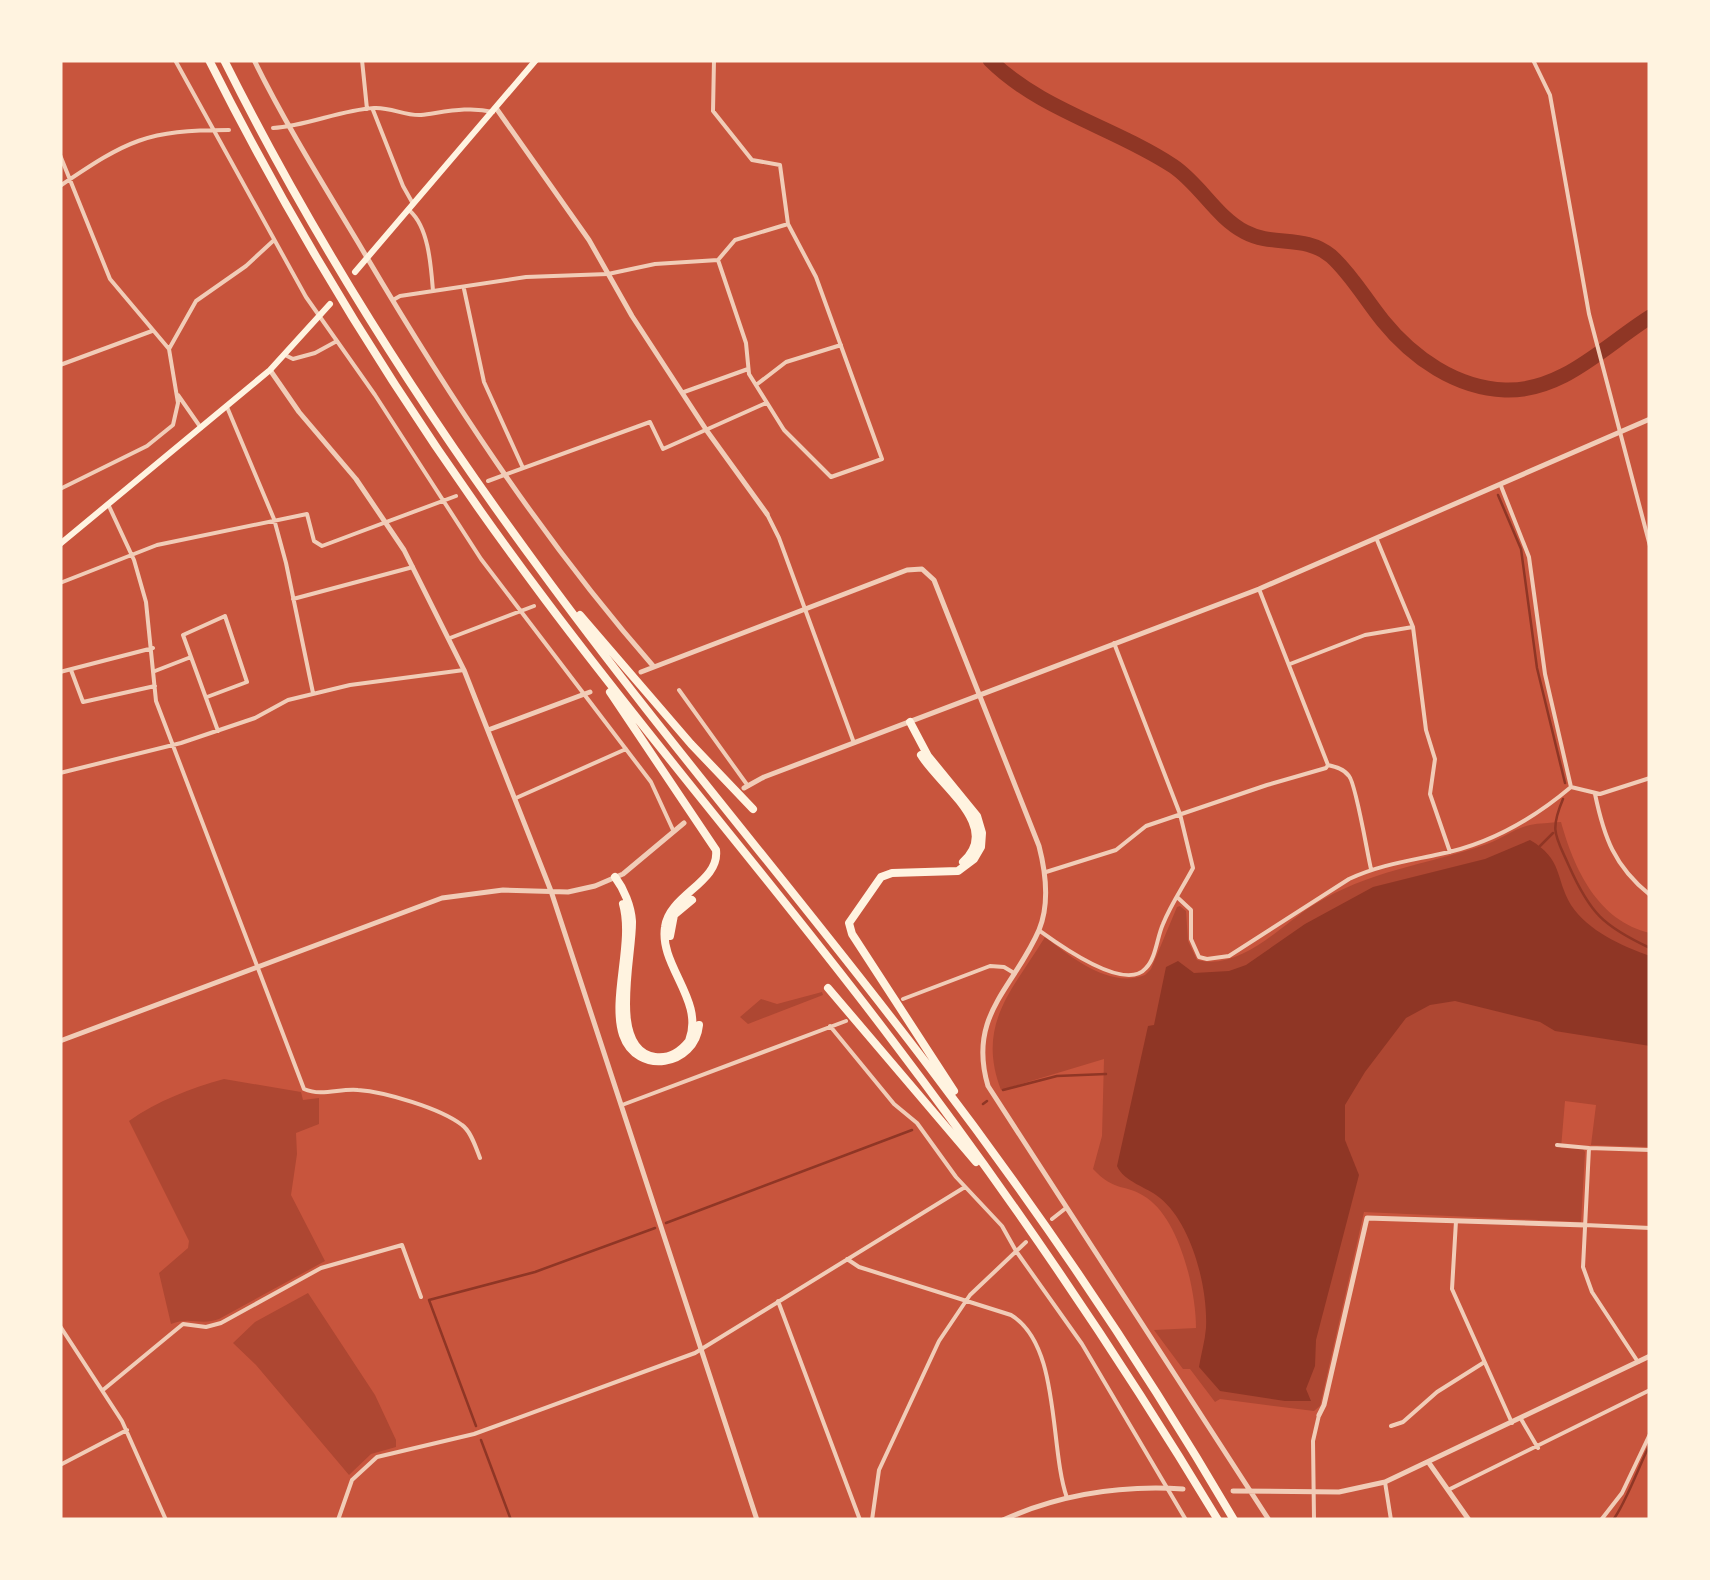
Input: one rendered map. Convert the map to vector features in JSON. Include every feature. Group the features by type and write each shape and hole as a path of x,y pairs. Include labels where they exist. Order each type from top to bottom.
{"highway":[{"path":"209,60 299,228 377,356 478,508 584,650 889,1036 1026,1223 1218,1520"},
{"path":"224,60 311,220 389,349 541,571 985,1141"},
{"path":"541,571 691,744 754,808"},
{"path":"584,650 717,857 714,866 675,905 666,921 666,943 694,1020 689,1041 670,1055 648,1055 636,1047 628,1033 631,914 616,878"},
{"path":"910,722 928,756 978,816 982,827 980,847 974,859 958,871 892,873 881,877 849,924 852,934 985,1141 1093,1296 1234,1520"},
{"path":"885,868 950,868 967,860 976,845 974,820 922,758 910,722"},
{"path":"616,878 626,923 621,1028 629,1047 648,1060 664,1062 679,1057 698,1034 697,1011 670,934 674,915 692,900"},
{"path":"828,988 1026,1223"}],"main road":[{"path":"356,272 536,60"},
{"path":"60,544 270,370 330,304"}],"street":[{"path":"175,60 320,317 472,546 651,782 672,830"},
{"path":"254,60 391,301 504,475 654,666"},
{"path":"362,60 370,108 418,218 430,261 433,291"},
{"path":"714,60 713,111 752,160 780,166 788,224 816,277 882,459 831,478 784,430 748,369 746,343 718,260"},
{"path":"1533,60 1550,95 1595,338 1650,546"},
{"path":"273,128 370,108 412,116 494,110 570,212 707,431 767,514 780,538 854,743"},
{"path":"60,186 110,152 146,137 181,130 229,130"},
{"path":"60,155 110,279 169,349 176,391 175,420 165,433 133,455 60,489"},
{"path":"391,301 400,296 526,277 608,274 655,264 718,260 735,240 788,224"},
{"path":"169,349 196,301 274,241"},
{"path":"464,288 484,382 523,468"},
{"path":"60,365 152,330"},
{"path":"286,355 293,359 304,356 337,341"},
{"path":"756,386 786,362 841,345"},
{"path":"684,392 748,369"},
{"path":"270,370 386,522 464,670 551,891 757,1520"},
{"path":"176,391 201,428"},
{"path":"488,481 650,422 663,449 767,402"},
{"path":"227,406 274,519 314,694"},
{"path":"678,690 746,787 1260,589 1650,419"},
{"path":"1501,486 1529,557 1545,674 1571,787"},
{"path":"60,583 158,544 274,519 309,515 314,541 320,546 456,496"},
{"path":"108,504 132,554 146,602 156,701 304,1089 314,1094 356,1090 398,1098 429,1110 464,1126 480,1158"},
{"path":"1376,538 1413,627 1426,730 1434,759 1430,794 1450,852"},
{"path":"292,600 413,567"},
{"path":"641,672 907,570 925,570 938,589 1046,872 1038,930 986,1021 984,1074 994,1101 1269,1520"},
{"path":"576,590 588,584"},
{"path":"1260,589 1328,765"},
{"path":"450,638 534,606"},
{"path":"207,697 246,682 225,616 183,634 218,731"},
{"path":"1290,664 1364,635 1413,627"},
{"path":"1038,930 1079,959 1116,972 1139,973 1149,966 1163,922 1193,868 1180,814 1114,643"},
{"path":"60,672 153,648"},
{"path":"155,671 192,657"},
{"path":"71,670 82,702 155,686"},
{"path":"60,774 174,745 255,718 283,702 314,694 464,670"},
{"path":"488,730 590,692"},
{"path":"514,798 626,749"},
{"path":"1046,872 1116,850 1146,826 1328,765"},
{"path":"1328,765 1341,768 1355,786 1371,869"},
{"path":"1571,787 1595,794 1650,778"},
{"path":"1177,896 1190,910 1198,957 1220,958 1246,948 1312,901 1371,869 1450,852 1511,829 1571,787"},
{"path":"1595,794 1606,841 1650,895"},
{"path":"60,1041 442,898 503,890 584,890 616,878 684,823"},
{"path":"903,999 990,966 1004,967 1014,974"},
{"path":"622,1104 846,1022"},
{"path":"830,1026 894,1104 915,1120 965,1187 1002,1226 1076,1334 1186,1520"},
{"path":"1557,1146 1650,1150"},
{"path":"1588,1148 1584,1268 1587,1280 1638,1362"},
{"path":"338,1520 352,1480 377,1458 474,1434 702,1349 965,1187"},
{"path":"1052,1219 1066,1208"},
{"path":"1314,1520 1313,1441 1366,1218 1650,1228"},
{"path":"1456,1220 1452,1289 1512,1424"},
{"path":"872,1520 874,1489 882,1463 939,1341 965,1301 1026,1242"},
{"path":"102,1390 183,1324 206,1327 221,1323 330,1265 402,1245 421,1296"},
{"path":"847,1259 859,1267 1017,1319 1037,1347 1045,1369 1067,1498"},
{"path":"778,1301 860,1520"},
{"path":"60,1326 127,1430 166,1520"},
{"path":"1232,1491 1350,1491 1385,1482 1430,1464 1650,1356"},
{"path":"1391,1426 1403,1422 1437,1392 1482,1363"},
{"path":"1447,1491 1650,1390"},
{"path":"1521,1419 1538,1448"},
{"path":"60,1464 127,1430"},
{"path":"1602,1520 1622,1493 1650,1434"},
{"path":"1430,1464 1468,1520"},
{"path":"1385,1482 1391,1520"},
{"path":"1003,1520 1067,1498 1120,1488 1183,1489"}],"shaded area":[{"path":"1561,822 1581,875 1602,905 1632,927 1650,933 1650,1147 1591,1145 1596,1105 1565,1101 1561,1148 1585,1152 1581,1222 1364,1212 1320,1406 1314,1411 1220,1399 1215,1402 1190,1369 1183,1369 1154,1330 1196,1328 1189,1276 1169,1223 1147,1198 1108,1182 1093,1169 1102,1136 1104,1059 1001,1090 993,1046 995,1027 1010,992 1045,937 1092,969 1118,978 1132,978 1151,969 1180,906 1186,911 1188,941 1197,960 1228,959 1258,945 1312,906 1355,884 1487,844 1524,826"},
{"path":"1530,840 1548,854 1571,905 1587,923 1650,956 1650,1046 1555,1031 1540,1022 1455,1001 1430,1005 1406,1018 1345,1105 1345,1140 1359,1175 1316,1340 1315,1366 1306,1389 1311,1401 1220,1391 1199,1367 1206,1312 1201,1276 1189,1240 1171,1209 1117,1166 1148,1026 1154,1025 1166,967 1178,961 1194,973 1229,971 1246,965 1305,924 1373,887 1485,859"},
{"path":"822,992 823,995 748,1024 740,1017 761,999 777,1004"},
{"path":"224,1079 301,1092 303,1100 319,1098 319,1124 296,1133 291,1195 325,1261 219,1319 171,1324 159,1273 188,1248 189,1241 129,1121 175,1096"},
{"path":"308,1293 375,1395 396,1440 396,1447 371,1454 349,1475 233,1343 255,1322"}],"waterway":[{"path":"990,60 1031,92 1173,166 1225,218 1245,232 1321,249 1352,279 1408,347 1437,369 1469,384 1505,390 1545,384 1582,365 1650,317"},
{"path":"1498,495 1521,549 1537,668 1565,783"},
{"path":"1563,799 1556,834 1584,896 1609,925 1650,948"},
{"path":"1540,846 1553,833"},
{"path":"1003,1090 1057,1076 1106,1074"},
{"path":"983,1104 987,1101"},
{"path":"666,1223 912,1130"},
{"path":"476,1426 429,1300 535,1272 655,1228"},
{"path":"481,1440 511,1520"},
{"path":"1613,1520 1650,1444"}]}
